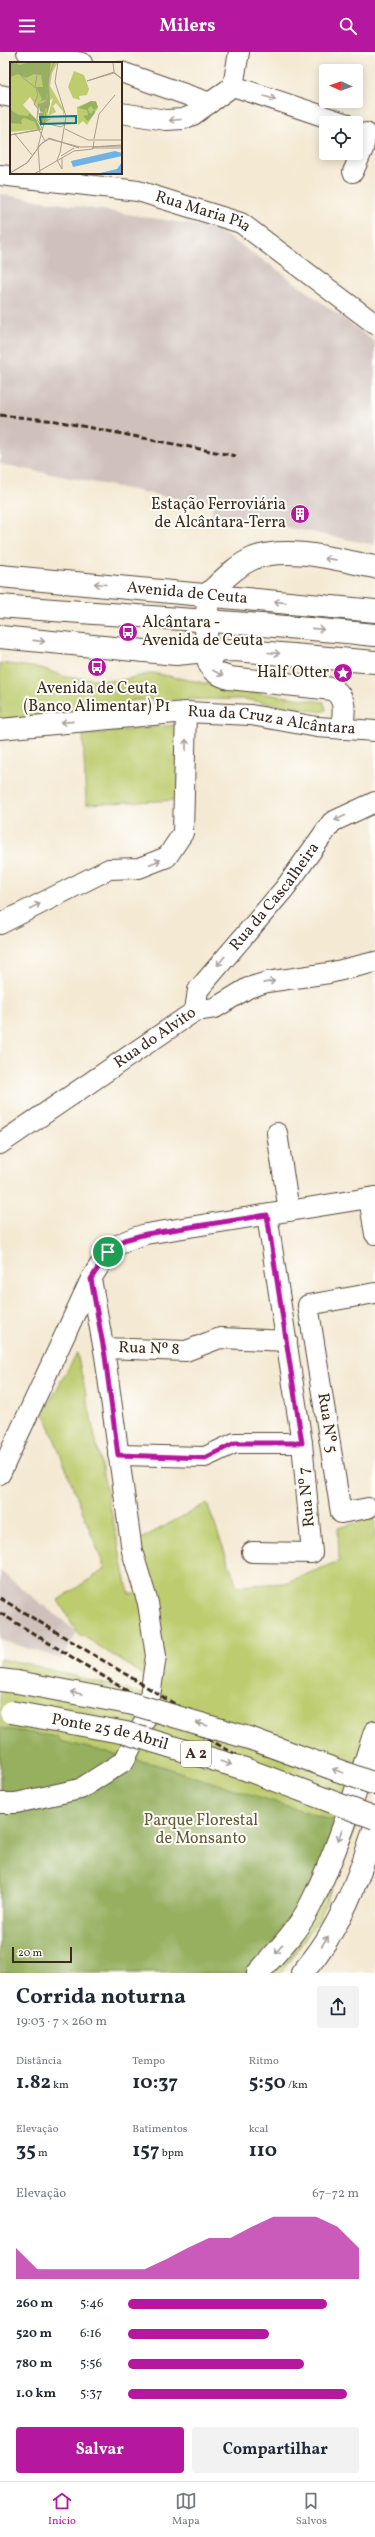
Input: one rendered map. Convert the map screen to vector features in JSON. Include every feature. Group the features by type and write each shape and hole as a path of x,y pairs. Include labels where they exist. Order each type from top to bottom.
{"highway":[{"path":"342,728 343,700 333,689 229,678 214,672 208,663 206,651 208,594 241,566 253,559 271,554 288,553 375,567"},
{"name":"Avenida de Ceuta","path":"0,576 208,594 375,611"},
{"path":"239,597 235,650 236,667 244,679"},
{"name":"Avenida de Ceuta","path":"0,606 207,622 276,625 375,635"},
{"path":"0,637 176,654 235,650 375,662"},
{"name":"Ponte 25 de Abril","path":"8,1681 133,1704 252,1738 375,1784"},
{"name":"Ponte 25 de Abril","path":"6,1712 126,1733 245,1768 375,1818"},
{"path":"258,1973 276,1954 310,1907 333,1853 375,1732"},
{"path":"302,1973 338,1921 363,1864 375,1826"}],"street":[{"path":"27,52 77,62"},
{"path":"122,113 175,121 193,115 233,86 239,52"},
{"path":"122,73 131,79 210,103"},
{"path":"233,86 323,116"},
{"path":"0,95 10,96"},
{"path":"353,172 363,149 366,133"},
{"name":"Rua Maria Pia","path":"0,174 138,191 241,224 375,324"},
{"path":"0,924 109,870 139,868 167,857 183,833 186,712"},
{"name":"Rua da Cruz a Alcântara","path":"0,729 186,712 251,716 317,727 375,731"},
{"name":"Rua da Cascalheira","path":"195,1011 198,990 285,888 332,822 375,802"},
{"name":"Rua do Alvito","path":"0,1144 195,1011 215,1008 248,988 267,982 329,973 375,962"},
{"path":"277,1133 289,1211"},
{"path":"0,1474 91,1279 108,1252 124,1240 146,1234 372,1198 375,1234"},
{"name":"Rua Nº 7","path":"252,1552 312,1553 302,1443 267,1215"},
{"path":"0,1803 16,1802 80,1789 124,1762 147,1716 156,1656 148,1603 132,1551 104,1348 91,1279"},
{"name":"Rua Nº 5","path":"368,1508 341,1513 308,1305 375,1293"},
{"name":"Rua Nº 8","path":"104,1348 186,1351 220,1338 287,1341"},
{"path":"118,1455 205,1458 235,1443 302,1443"}],"shaded area":[{"path":"0,194 215,228 282,273 375,342 375,545 225,515 210,523 214,502 194,499 193,502 0,464"},
{"path":"0,1571 77,1632 61,1659 0,1640"}],"green space":[{"path":"0,663 41,668 66,677 117,681 153,673 245,691 324,702 326,710 321,712 243,699 137,700 49,717 0,719"},
{"path":"175,725 181,800 86,804 83,735"},
{"name":"Parque Florestal de Monsanto","path":"77,1353 129,1594 141,1594 128,1546 207,1503 237,1586 285,1583 339,1561 338,1528 375,1517 375,1775 320,1918 281,1973 0,1973 0,1659 25,1663 153,1697 153,1681 77,1632 58,1600 105,1569 44,1412"},
{"path":"0,1728 57,1737 60,1741 158,1765 344,1824 310,1907 258,1973 0,1973"}],"railway":[{"path":"0,415 56,421 236,456"},
{"path":"0,1598 249,1749 375,1795"},
{"path":"0,1613 173,1719 247,1761 375,1808"}],"place":[{"name":"Estação Ferroviária de Alcântara-Terra","path":"300,514"},
{"name":"Alcântara - Avenida de Ceuta","path":"128,632"},
{"name":"Avenida de Ceuta (Banco Alimentar) P1","path":"97,667"},
{"name":"Half Otter","path":"343,673"}],"route":[{"path":"267,1215 302,1443 235,1443 205,1458 118,1455 105,1356 91,1279 108,1252 124,1240 146,1234 267,1215"}]}
